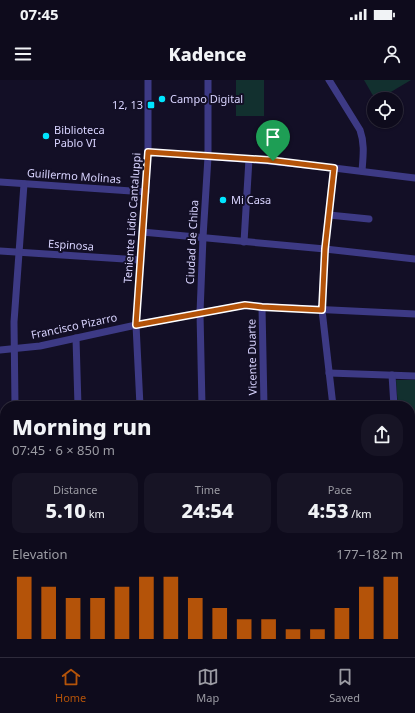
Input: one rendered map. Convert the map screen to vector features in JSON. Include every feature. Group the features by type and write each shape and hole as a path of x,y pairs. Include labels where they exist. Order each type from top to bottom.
{"street":[{"name":"Teniente Lidio Cantaluppi","path":"140,401 136,325 148,152 148,80"},
{"name":"Ciudad de Chiba","path":"202,401 200,313 208,157 208,80"},
{"path":"329,80 360,130 363,138 364,145 362,171"},
{"path":"148,152 268,160 415,178"},
{"path":"244,242 249,159"},
{"path":"332,401 322,310 325,249 334,168"},
{"name":"Guillermo Molinas","path":"0,182 146,192"},
{"path":"16,401 14,322 24,184"},
{"path":"329,215 368,219"},
{"path":"142,232 415,259"},
{"name":"Espinosa","path":"0,251 140,260"},
{"name":"Francisco Pizarro","path":"0,350 40,346 136,325 245,305 415,314"},
{"name":"Vicente Duarte","path":"262,307 264,401"},
{"path":"76,338 78,401"},
{"path":"329,373 415,376"},
{"path":"392,375 394,401"}],"green space":[{"path":"236,80 264,80 264,116 236,116"},
{"path":"364,80 411,80 391,92 371,92"},
{"path":"396,380 415,380 415,401 398,401"}],"place":[{"name":"Campo Digital","path":"162,99"},
{"name":"12, 13","path":"151,105"},
{"name":"Biblioteca Pablo VI","path":"46,136"},
{"name":"Mi Casa","path":"223,200"}],"route":[{"path":"148,152 273,161 334,168 325,249 322,310 245,305 136,325 148,152"}]}
